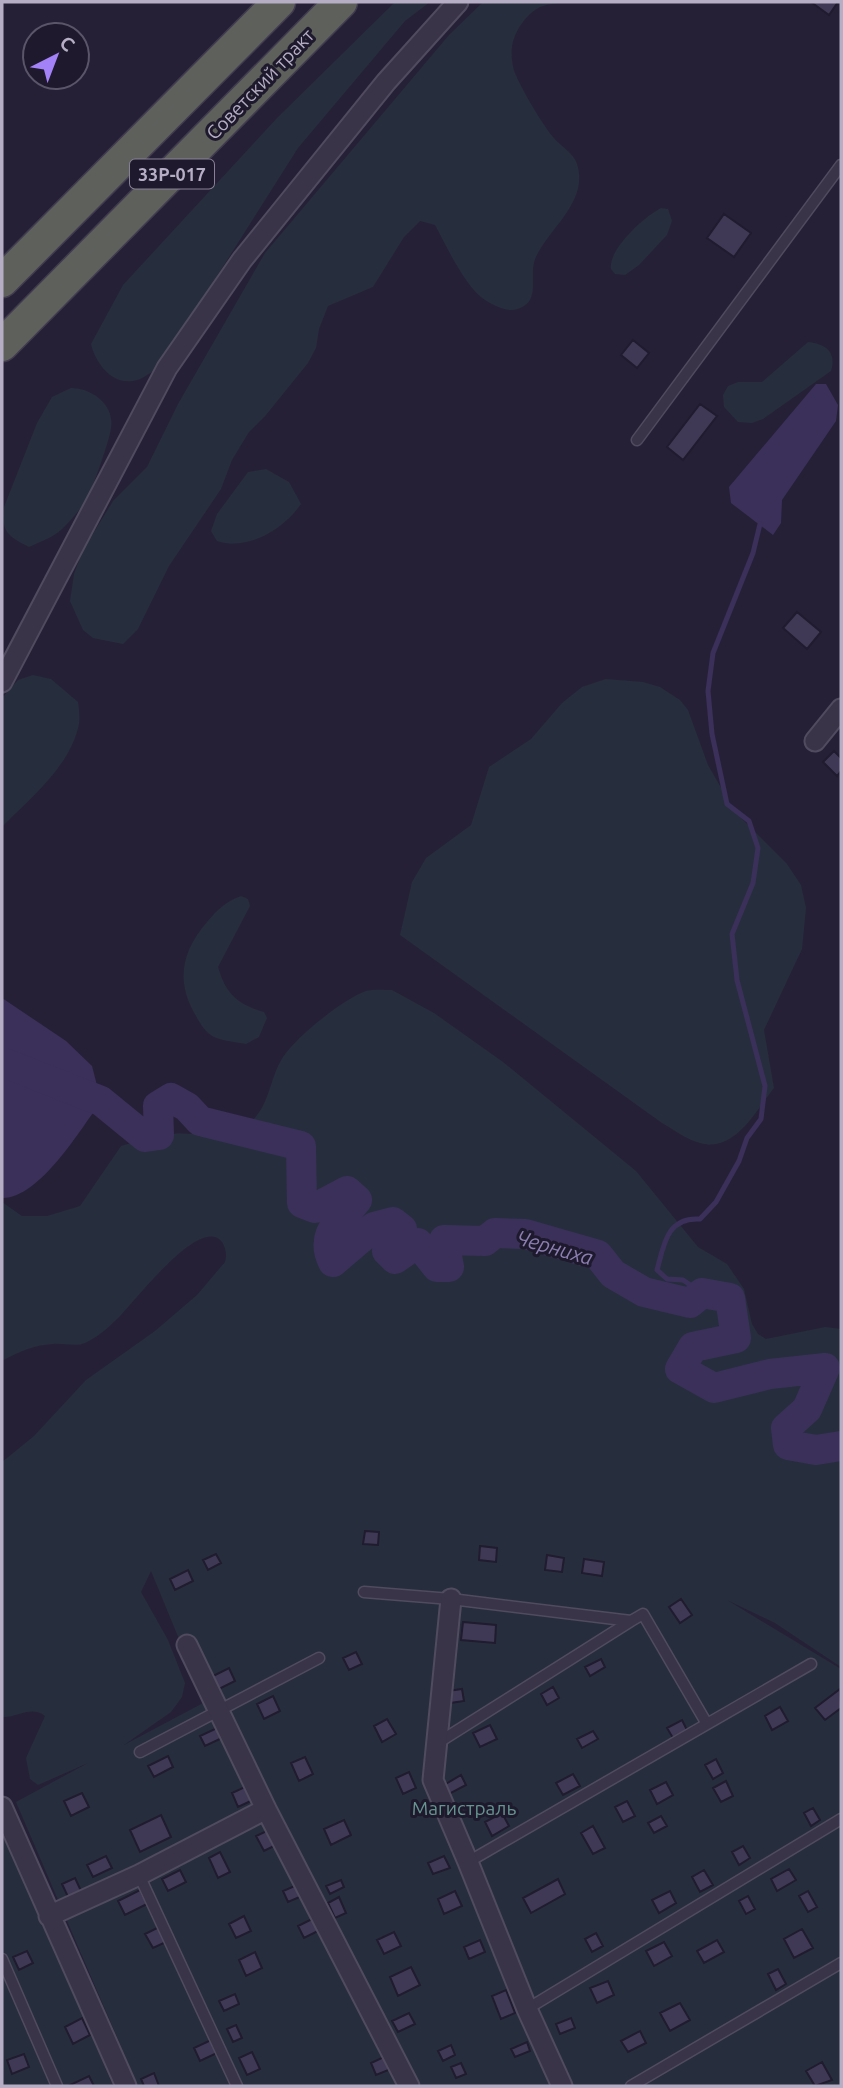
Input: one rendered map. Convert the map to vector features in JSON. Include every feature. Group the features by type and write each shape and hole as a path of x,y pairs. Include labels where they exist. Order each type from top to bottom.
{"highway":[{"name":"33Р-017","path":"2,281 279,2"},
{"name":"Советский тракт","path":"2,345 341,2"}],"street":[{"path":"2,682 174,357 242,260 386,82 458,2"},
{"path":"815,741 841,709"},
{"path":"451,1600 433,1780 527,2009 562,2086"},
{"path":"187,1645 266,1810 409,2086"},
{"path":"2,1807 126,2086"},
{"path":"49,1916 139,1875 266,1810"}],"lane":[{"path":"637,440 841,165"},
{"path":"364,1592 631,1620"},
{"path":"435,1745 643,1614 706,1724"},
{"path":"140,1752 319,1658"},
{"path":"468,1862 811,1664"},
{"path":"527,2009 841,1819"},
{"path":"139,1875 237,2086"},
{"path":"2,1959 57,2086"},
{"path":"631,2086 841,1963"}],"green space":[{"path":"395,2 430,2 405,21 298,148 160,366 143,378 131,381 122,381 108,373 97,360 91,344 123,285 277,118"},
{"path":"483,2 575,2 547,5 532,12 519,28 512,47 513,67 522,88 548,131 575,160 579,177 573,202 536,257 533,290 529,302 519,309 509,310 485,300 470,286 435,225 420,221 404,237 373,287 328,306 319,329 316,348 308,363 249,432 232,460 221,489 169,566 138,629 123,644 93,638 83,630 70,601 74,574 83,550 113,501 147,467 178,404 265,253 449,35"},
{"path":"661,208 668,209 672,221 667,235 639,265 625,275 615,274 611,269 612,261 621,243 646,218"},
{"path":"808,342 828,350 832,358 831,371 763,419 752,423 738,422 724,407 723,395 728,386 738,382 762,382"},
{"path":"71,388 87,391 106,405 111,420 110,434 82,506 58,532 29,547 16,540 5,528 4,507 37,423 52,397"},
{"path":"266,469 289,482 301,504 285,522 264,536 241,543 217,541 211,531 217,514 248,472"},
{"path":"33,675 51,679 78,702 79,724 74,740 58,768 2,827 2,698 18,680"},
{"path":"606,679 643,682 660,687 680,700 688,710 708,765 735,812 787,864 801,885 806,908 802,949 764,1030 774,1088 743,1128 724,1142 695,1142 662,1123 400,935 412,882 426,858 471,825 489,767 531,739 562,703 582,687"},
{"path":"241,896 248,899 250,906 218,967 234,997 264,1012 267,1018 259,1037 246,1044 218,1038 206,1031 189,1003 184,979 187,955 198,933 222,906"},
{"name":"Магистраль","path":"369,990 392,990 434,1013 503,1062 636,1171 698,1247 727,1264 744,1289 752,1324 758,1334 766,1339 825,1327 841,1329 841,1667 775,1623 727,1600 841,1669 841,2086 138,2086 16,1802 88,1763 38,1785 30,1779 26,1758 45,1716 29,1712 2,1717 2,1462 34,1436 86,1380 155,1331 197,1295 225,1262 226,1255 222,1242 212,1236 198,1240 166,1265 116,1320 93,1339 78,1345 39,1346 2,1361 2,1202 22,1216 47,1216 80,1206 121,1146 166,1135 226,1134 241,1129 258,1114 283,1057 298,1039 356,995","holes":["151,1571 205,1702 124,1745 171,1712 182,1697 185,1683 168,1640 141,1592"]},
{"path":"2,1824 113,2086 2,2086"}],"shaded area":[{"path":"816,384 826,384 838,405 836,421 782,500 781,523 773,535 731,503 729,487"},
{"path":"2,998 66,1041 92,1066 101,1101 71,1144 44,1175 16,1195 2,1198"}],"building":[{"path":"811,2 838,2 829,15"},
{"path":"724,214 751,233 734,257 707,238"},
{"path":"633,340 649,353 637,368 621,355"},
{"path":"700,404 717,416 683,460 667,447"},
{"path":"797,612 821,632 807,649 783,628"},
{"path":"834,751 841,758 841,771 837,776 823,762"},
{"path":"365,1531 379,1532 378,1545 363,1544"},
{"path":"480,1546 497,1548 496,1562 479,1560"},
{"path":"216,1554 221,1563 208,1570 203,1560"},
{"path":"547,1555 564,1558 562,1572 545,1570"},
{"path":"584,1559 604,1562 602,1576 582,1573"},
{"path":"188,1570 193,1581 175,1590 170,1579"},
{"path":"681,1599 692,1615 680,1623 669,1607"},
{"path":"463,1622 496,1625 495,1643 461,1640"},
{"path":"356,1652 362,1664 349,1670 343,1658"},
{"path":"601,1659 605,1667 590,1676 585,1667"},
{"path":"229,1668 235,1681 217,1690 211,1677"},
{"path":"553,1687 559,1698 547,1705 541,1694"},
{"path":"462,1689 464,1701 450,1703 448,1691"},
{"path":"840,1689 841,1708 825,1720 815,1708"},
{"path":"273,1696 280,1711 264,1719 257,1704"},
{"path":"780,1707 788,1721 772,1730 765,1716"},
{"path":"387,1719 396,1734 382,1742 374,1726"},
{"path":"682,1720 687,1730 673,1738 667,1728"},
{"path":"490,1725 497,1739 480,1747 473,1733"},
{"path":"217,1728 222,1738 205,1746 200,1736"},
{"path":"593,1731 598,1739 582,1748 577,1739"},
{"path":"168,1756 173,1767 154,1777 148,1766"},
{"path":"305,1757 313,1774 299,1781 291,1763"},
{"path":"716,1759 723,1773 713,1779 705,1765"},
{"path":"409,1772 416,1788 403,1794 396,1778"},
{"path":"573,1774 580,1786 563,1795 556,1783"},
{"path":"461,1775 466,1785 449,1794 444,1785"},
{"path":"726,1781 733,1796 721,1802 713,1788"},
{"path":"666,1782 673,1795 657,1804 650,1790"},
{"path":"249,1785 255,1799 238,1807 232,1793"},
{"path":"82,1793 89,1807 71,1816 64,1801"},
{"path":"627,1801 635,1816 623,1822 615,1807"},
{"path":"813,1808 820,1820 811,1826 804,1813"},
{"path":"502,1813 509,1826 492,1836 485,1822"},
{"path":"161,1815 171,1837 140,1852 130,1830"},
{"path":"661,1816 667,1826 654,1833 648,1823"},
{"path":"344,1820 351,1835 331,1845 324,1829"},
{"path":"593,1826 605,1848 593,1854 581,1833"},
{"path":"271,1829 278,1844 264,1851 256,1836"},
{"path":"743,1846 750,1858 739,1865 732,1852"},
{"path":"220,1852 230,1872 218,1878 209,1858"},
{"path":"106,1856 112,1868 93,1877 87,1865"},
{"path":"444,1856 450,1868 433,1874 428,1863"},
{"path":"789,1869 796,1880 777,1891 771,1879"},
{"path":"180,1870 186,1882 168,1891 162,1879"},
{"path":"704,1870 713,1885 700,1892 692,1877"},
{"path":"75,1878 82,1893 69,1899 62,1884"},
{"path":"558,1879 565,1894 531,1913 523,1898"},
{"path":"341,1880 344,1887 330,1894 326,1886"},
{"path":"297,1885 302,1896 288,1902 283,1891"},
{"path":"140,1890 147,1904 125,1915 118,1901"},
{"path":"455,1891 462,1906 444,1914 438,1899"},
{"path":"670,1891 676,1903 659,1913 652,1900"},
{"path":"808,1891 817,1907 808,1912 799,1896"},
{"path":"748,1896 755,1909 746,1914 739,1901"},
{"path":"339,1897 346,1913 335,1918 328,1903"},
{"path":"244,1916 251,1931 236,1938 229,1924"},
{"path":"314,1918 320,1930 304,1938 298,1926"},
{"path":"159,1927 166,1942 153,1948 145,1934"},
{"path":"802,1929 813,1948 794,1958 784,1939"},
{"path":"394,1932 401,1946 384,1954 377,1940"},
{"path":"596,1933 603,1946 592,1952 585,1939"},
{"path":"480,1940 485,1952 469,1959 464,1947"},
{"path":"717,1940 724,1952 704,1963 697,1951"},
{"path":"664,1942 672,1956 654,1966 646,1951"},
{"path":"27,1951 33,1963 19,1970 13,1957"},
{"path":"255,1952 262,1968 246,1976 239,1960"},
{"path":"411,1967 420,1985 398,1996 390,1977"},
{"path":"778,1969 786,1984 776,1990 768,1974"},
{"path":"608,1981 614,1995 597,2003 590,1988"},
{"path":"506,1990 515,2013 501,2019 492,1996"},
{"path":"235,1994 239,2004 224,2011 219,2001"},
{"path":"680,2003 690,2020 670,2031 660,2013"},
{"path":"409,2013 415,2024 398,2032 392,2021"},
{"path":"82,2018 90,2035 73,2044 65,2027"},
{"path":"571,2018 575,2028 560,2034 556,2024"},
{"path":"236,2025 242,2038 233,2042 227,2029"},
{"path":"640,2031 646,2043 628,2052 621,2041"},
{"path":"211,2040 217,2053 200,2061 194,2048"},
{"path":"527,2042 530,2051 515,2057 511,2049"},
{"path":"451,2045 455,2055 443,2061 438,2051"},
{"path":"252,2052 260,2069 247,2075 239,2058"},
{"path":"24,2054 29,2067 12,2074 7,2060"},
{"path":"386,2056 391,2069 376,2075 371,2063"},
{"path":"822,2062 832,2080 815,2086 806,2071"},
{"path":"461,2063 466,2074 456,2078 451,2067"},
{"path":"154,2073 159,2086 144,2086 141,2079"},
{"path":"89,2076 94,2086 70,2085"}],"waterway":[{"path":"702,1293 683,1280 667,1279 657,1270 662,1251 674,1227 680,1222 700,1219 716,1202 739,1161 747,1138 761,1119 765,1086 737,980 732,934 753,883 758,848 749,821 727,804 712,734 708,691 713,653 753,553 760,524"},
{"name":"Черниха","path":"2,1062 101,1101 145,1137 159,1135 158,1106 171,1098 187,1107 200,1121 301,1146 302,1203 315,1208 347,1191 357,1200 333,1228 328,1243 333,1262 374,1227 393,1222 402,1229 387,1251 395,1259 418,1243 437,1267 449,1267 444,1240 485,1241 495,1233 525,1234 598,1255 613,1274 644,1292 690,1303 702,1293 730,1298 736,1338 693,1347 680,1369 714,1388 770,1374 825,1368 807,1409 786,1428 788,1445 816,1450 841,1446"}]}
